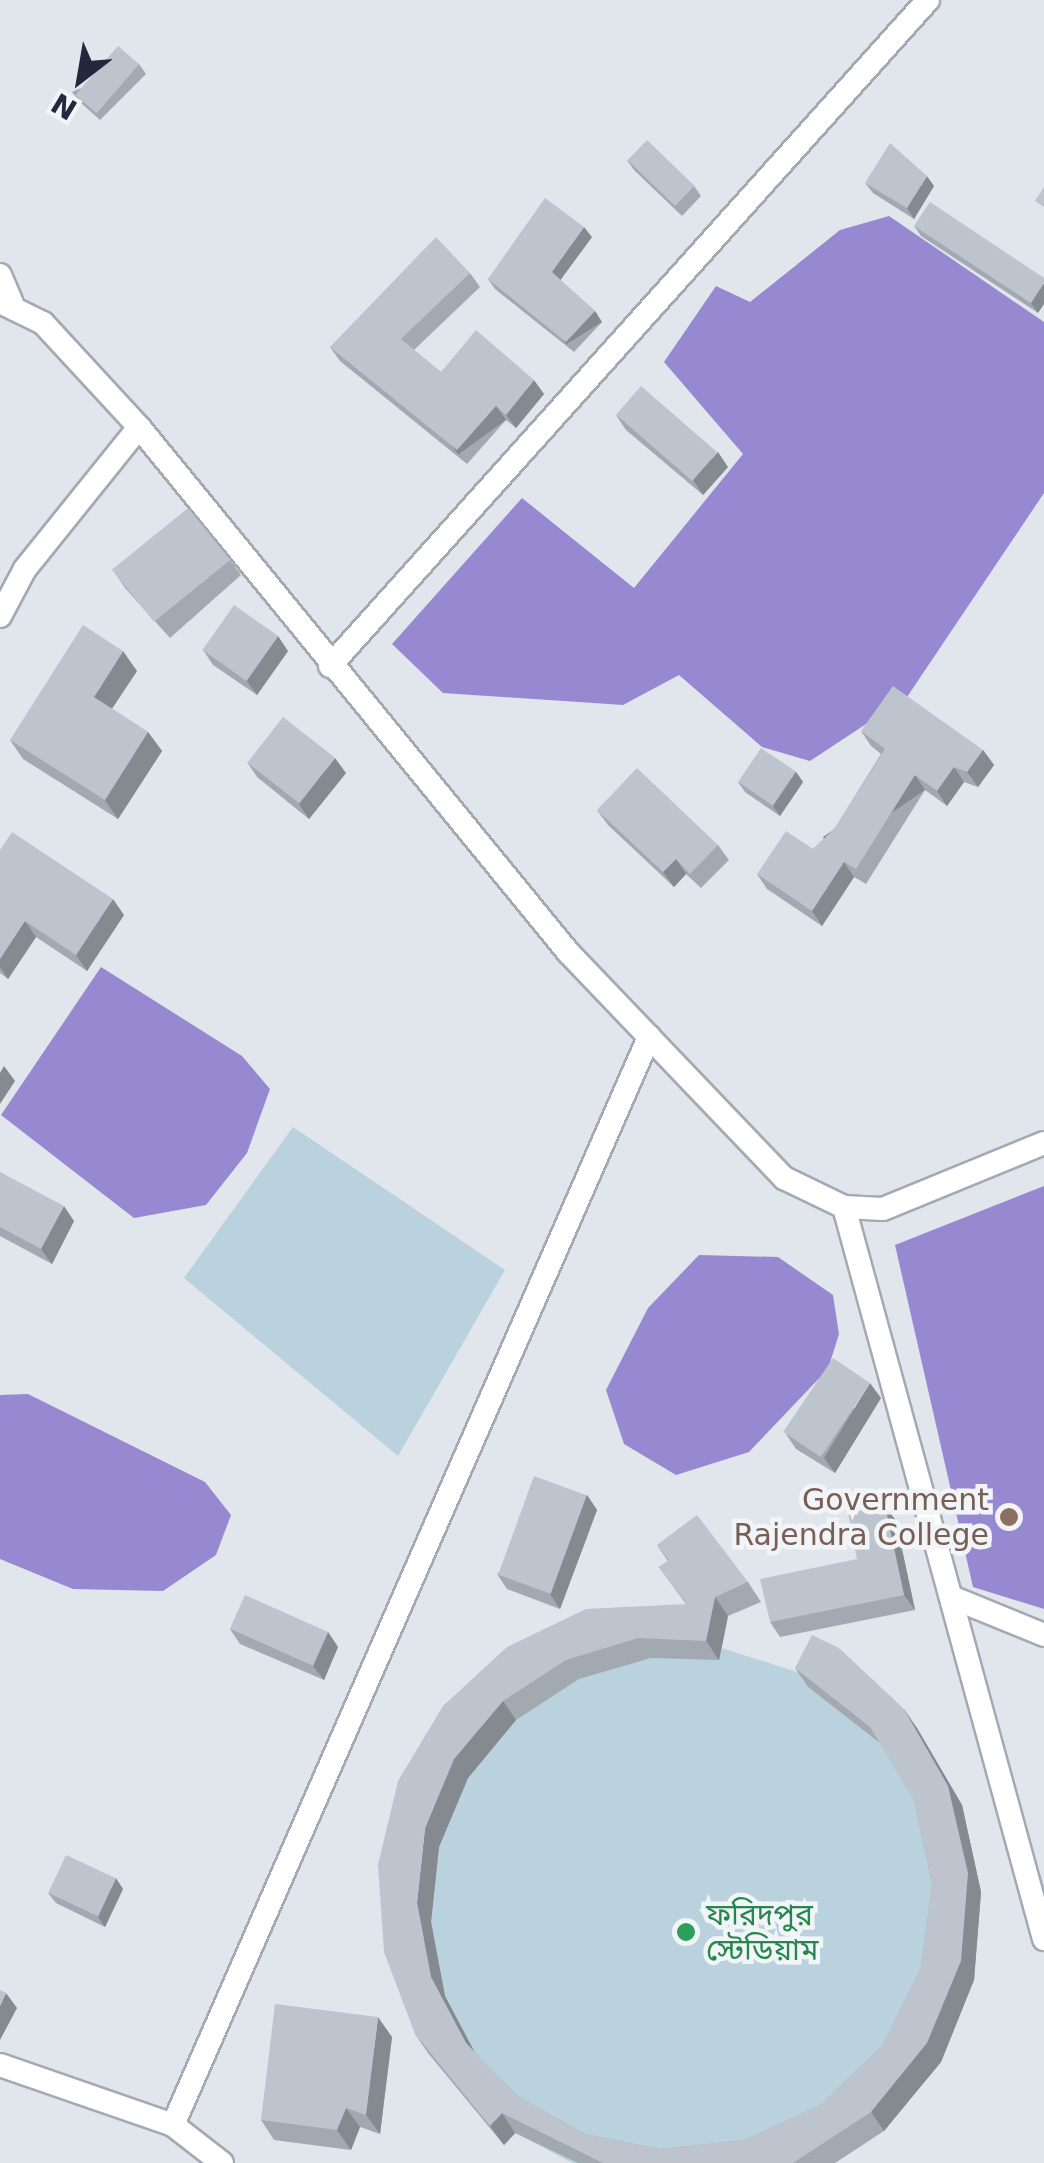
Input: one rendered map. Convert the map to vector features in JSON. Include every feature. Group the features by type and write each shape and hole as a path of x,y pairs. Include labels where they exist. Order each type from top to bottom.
{"street":[{"path":"330,666 928,0"},
{"path":"0,275 6,303 43,323 139,427 330,666 649,1037 784,1178 844,1206 883,1208 1044,1143"},
{"path":"0,616 25,569 139,427"},
{"path":"173,2125 649,1037"},
{"path":"844,1206 956,1599 1044,1940"},
{"path":"956,1599 1044,1634"},
{"path":"0,2064 173,2125 222,2163"}],"shaded area":[{"path":"889,216 1044,322 1044,493 907,697 810,761 762,747 679,675 623,705 443,693 392,644 522,498 634,588 743,454 664,362 716,286 750,302 840,230"},
{"path":"101,967 242,1056 270,1089 247,1153 206,1205 134,1218 1,1115"},
{"path":"293,1127 505,1270 398,1456 184,1278"},
{"name":"Government Rajendra College","path":"1044,1186 1044,1609 973,1587 895,1245"},
{"path":"699,1255 778,1257 833,1295 839,1334 828,1369 749,1452 676,1475 624,1444 606,1390 648,1308"},
{"path":"28,1394 205,1482 231,1515 216,1555 163,1591 73,1589 0,1559 0,1395"},
{"name":"ফরিদপুর স্টেডিয়াম","path":"727,1621 722,1648 813,1677 962,1805 981,1892 974,1980 835,2163 572,2163 516,2133 504,2145 428,2053 397,1971 456,1725"}],"building":[{"path":"118,46 139,64 96,113 75,95"},
{"path":"647,140 694,186 675,206 628,160"},
{"path":"890,143 927,176 907,208 865,183"},
{"path":"1044,187 1044,207 1035,201"},
{"path":"545,198 584,227 552,272 595,311 566,342 488,279"},
{"path":"930,202 1044,278 1031,303 914,226"},
{"path":"436,237 470,273 401,339 441,372 476,330 534,380 506,415 496,406 457,450 330,347"},
{"path":"641,386 717,452 692,481 616,415"},
{"path":"188,508 230,560 154,622 112,570"},
{"path":"234,605 278,636 247,681 202,650"},
{"path":"83,625 123,651 94,697 148,732 105,800 10,740"},
{"path":"893,686 983,750 967,772 954,767 937,791 915,775 856,869 844,862 812,911 757,874 786,831 813,849 835,828 885,749 861,731"},
{"path":"283,717 335,758 299,803 247,763"},
{"path":"761,748 796,771 773,805 738,782"},
{"path":"637,768 718,845 690,874 676,859 663,872 597,810"},
{"path":"12,832 113,899 76,955 25,921 0,959 0,850"},
{"path":"0,1172 64,1206 41,1249 0,1227"},
{"path":"833,1358 870,1383 821,1457 783,1432"},
{"path":"534,1476 587,1495 551,1594 498,1575"},
{"path":"885,1506 904,1595 770,1622 760,1579 857,1559 848,1513"},
{"path":"697,1515 748,1582 715,1597 706,1641 638,1638 566,1660 503,1701 454,1759 425,1828 417,1903 431,1977 466,2043 519,2097 585,2134 659,2149 745,2140 822,2104 883,2045 921,1968 932,1884 914,1800 870,1727 795,1668 812,1635 839,1648 904,1709 948,1786 968,1873 961,1961 927,2043 871,2112 793,2163 603,2163 502,2113 490,2126 415,2034 384,1952 378,1865 398,1781 443,1706 507,1647 586,1609 687,1604 659,1567 669,1560 657,1545"},
{"path":"245,1595 328,1632 313,1666 230,1629"},
{"path":"66,1855 116,1878 98,1916 48,1893"},
{"path":"275,2004 378,2017 366,2115 346,2108 337,2130 261,2120"}],"place":[{"name":"Government Rajendra College","path":"1009,1517"},
{"name":"ফরিদপুর স্টেডিয়াম","path":"686,1932"}]}
